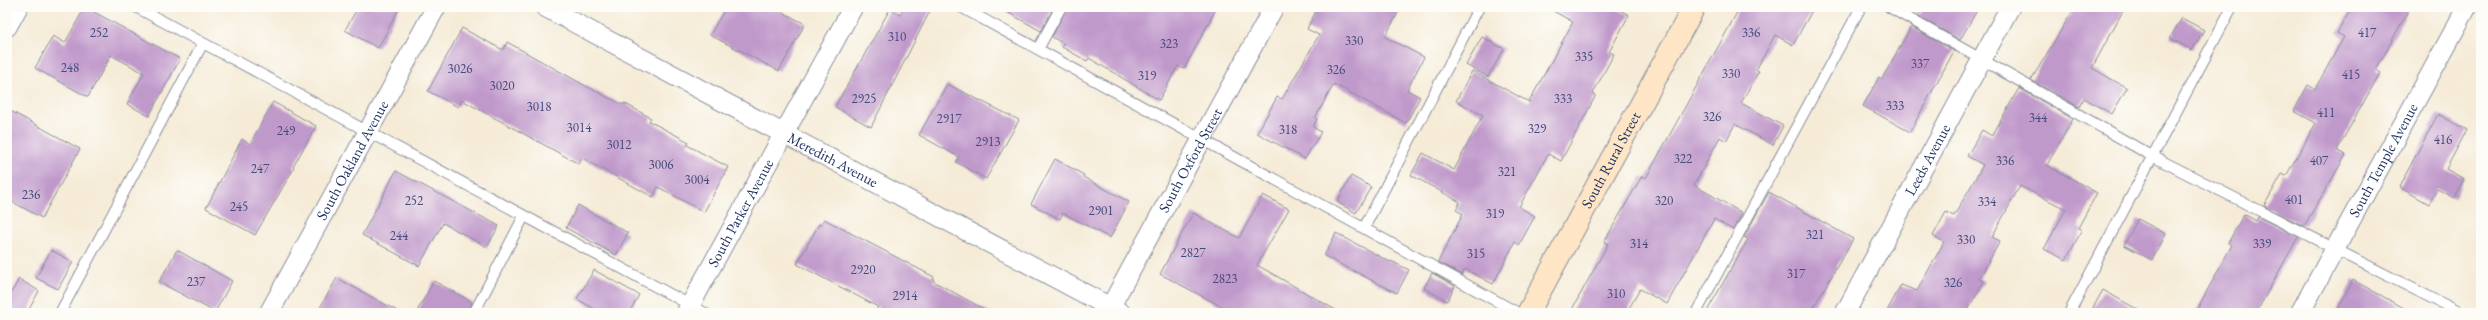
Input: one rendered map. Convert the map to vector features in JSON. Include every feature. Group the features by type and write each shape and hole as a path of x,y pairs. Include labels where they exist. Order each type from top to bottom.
{"main road":[{"name":"South Rural Street","path":"1528,313 1694,7"}],"street":[{"path":"7,27 18,7"},
{"name":"South Oakland Avenue","path":"268,313 436,7"},
{"name":"Meredith Avenue","path":"545,7 1113,311"},
{"name":"South Parker Avenue","path":"693,310 783,135 852,7"},
{"name":"South Oxford Street","path":"1113,311 1202,138 1274,7"},
{"name":"Leeds Avenue","path":"1845,313 2010,7"},
{"name":"South Temple Avenue","path":"2300,313 2467,7"}],"lane":[{"path":"136,7 368,131 693,310"},
{"path":"960,7 1202,138 1518,313"},
{"path":"1038,49 1061,7"},
{"path":"1364,228 1479,7"},
{"path":"1696,313 1861,7"},
{"path":"1889,7 2152,156 2461,313"},
{"path":"2069,313 2232,7"},
{"path":"60,313 203,43"},
{"path":"474,313 524,216"}],"building":[{"path":"85,7 180,59 149,116 127,104 144,73 111,55 88,97 35,68 53,36 65,43"},
{"path":"358,7 400,7 378,48 345,30"},
{"path":"726,7 773,7 805,24 779,71 710,35"},
{"path":"904,7 932,7 871,127 835,107 890,9 900,15"},
{"path":"998,7 1054,7 1041,31"},
{"path":"1067,7 1217,7 1184,69 1178,66 1159,100 1089,58 1087,61 1062,47 1064,44 1052,37"},
{"path":"1318,7 1401,7 1385,37 1424,57 1407,90 1420,97 1406,123 1334,84 1315,118 1317,119 1313,127 1321,132 1305,159 1257,133 1277,97 1282,99 1319,35 1307,29"},
{"path":"1546,7 1614,7 1629,15 1609,52 1614,54 1593,93 1596,95 1561,161 1548,154 1519,207 1535,216 1519,245 1515,242 1493,284 1465,269 1462,275 1438,262 1463,214 1456,210 1460,202 1411,175 1423,153 1454,170 1483,115 1456,101 1472,71 1529,102 1573,22"},
{"path":"1740,7 1814,7 1793,45 1775,35 1756,70 1759,71 1741,103 1783,126 1773,145 1735,124 1726,141 1720,137 1694,185 1742,213 1733,230 1714,219 1667,304 1640,289 1627,312 1570,313 1608,244 1604,242 1642,176 1646,178"},
{"path":"1923,7 1979,7 1960,40 1918,16"},
{"path":"2075,7 2125,7 2092,68 2127,88 2112,114 2084,98 2079,107 2031,80"},
{"path":"2352,7 2410,7 2376,70 2380,73 2337,150 2346,155 2304,226 2264,206 2282,174 2286,176 2316,123 2294,111 2308,85 2315,89 2344,37 2337,33"},
{"path":"2182,18 2204,30 2192,50 2170,38"},
{"path":"1911,27 1954,51 1910,132 1863,106 1879,77 1882,79"},
{"path":"462,28 501,49 504,49 507,42 584,85 623,105 624,103 651,118 649,121 689,142 687,145 728,167 704,212 658,187 653,197 582,158 579,164 462,100 458,107 428,91"},
{"path":"1482,37 1504,49 1488,77 1466,65"},
{"path":"947,84 1019,120 986,179 956,162 959,157 919,135"},
{"path":"2019,88 2073,119 2047,165 2097,193 2078,228 2082,230 2066,260 2044,249 2066,209 2020,186 1992,237 2000,241 1979,279 1984,281 1966,313 1886,313 1901,285 1917,291 1944,242 1933,236 1946,212 1954,216 1983,165 1967,156 1982,130 1992,136"},
{"path":"273,102 316,126 293,167 294,168 255,235 206,208 242,139 250,144"},
{"path":"7,109 80,149 42,218 7,199"},
{"path":"2438,114 2467,130 2446,169 2464,179 2454,198 2437,189 2429,204 2399,187"},
{"path":"1055,159 1084,175 1083,177 1129,202 1110,238 1063,213 1060,219 1031,204"},
{"path":"396,171 499,226 487,247 443,223 419,266 362,235"},
{"path":"1351,176 1371,187 1356,213 1337,202"},
{"path":"1769,192 1853,239 1810,313 1706,313 1748,239 1744,237"},
{"path":"1263,195 1289,209 1257,265 1341,313 1234,313 1160,274 1193,213 1239,238"},
{"path":"578,205 628,233 616,255 566,228"},
{"path":"2244,214 2256,221 2258,217 2298,237 2256,313 2195,313 2232,245 2228,243"},
{"path":"824,219 934,277 933,281 991,313 875,313 878,307 797,264 819,224 821,225"},
{"path":"2138,219 2166,234 2152,260 2124,245"},
{"path":"1336,233 1390,262 1391,261 1409,270 1397,293 1324,256"},
{"path":"51,250 73,262 58,289 36,278"},
{"path":"177,250 232,281 215,312 159,282"},
{"path":"594,270 639,295 629,313 602,313 577,299"},
{"path":"1432,273 1455,286 1447,301 1424,288"},
{"path":"337,278 401,313 317,313"},
{"path":"19,279 39,291 27,313 7,313 7,300"},
{"path":"2353,280 2413,313 2336,313"},
{"path":"434,281 472,302 468,313 416,313"},
{"path":"2103,290 2144,313 2090,313"}]}
